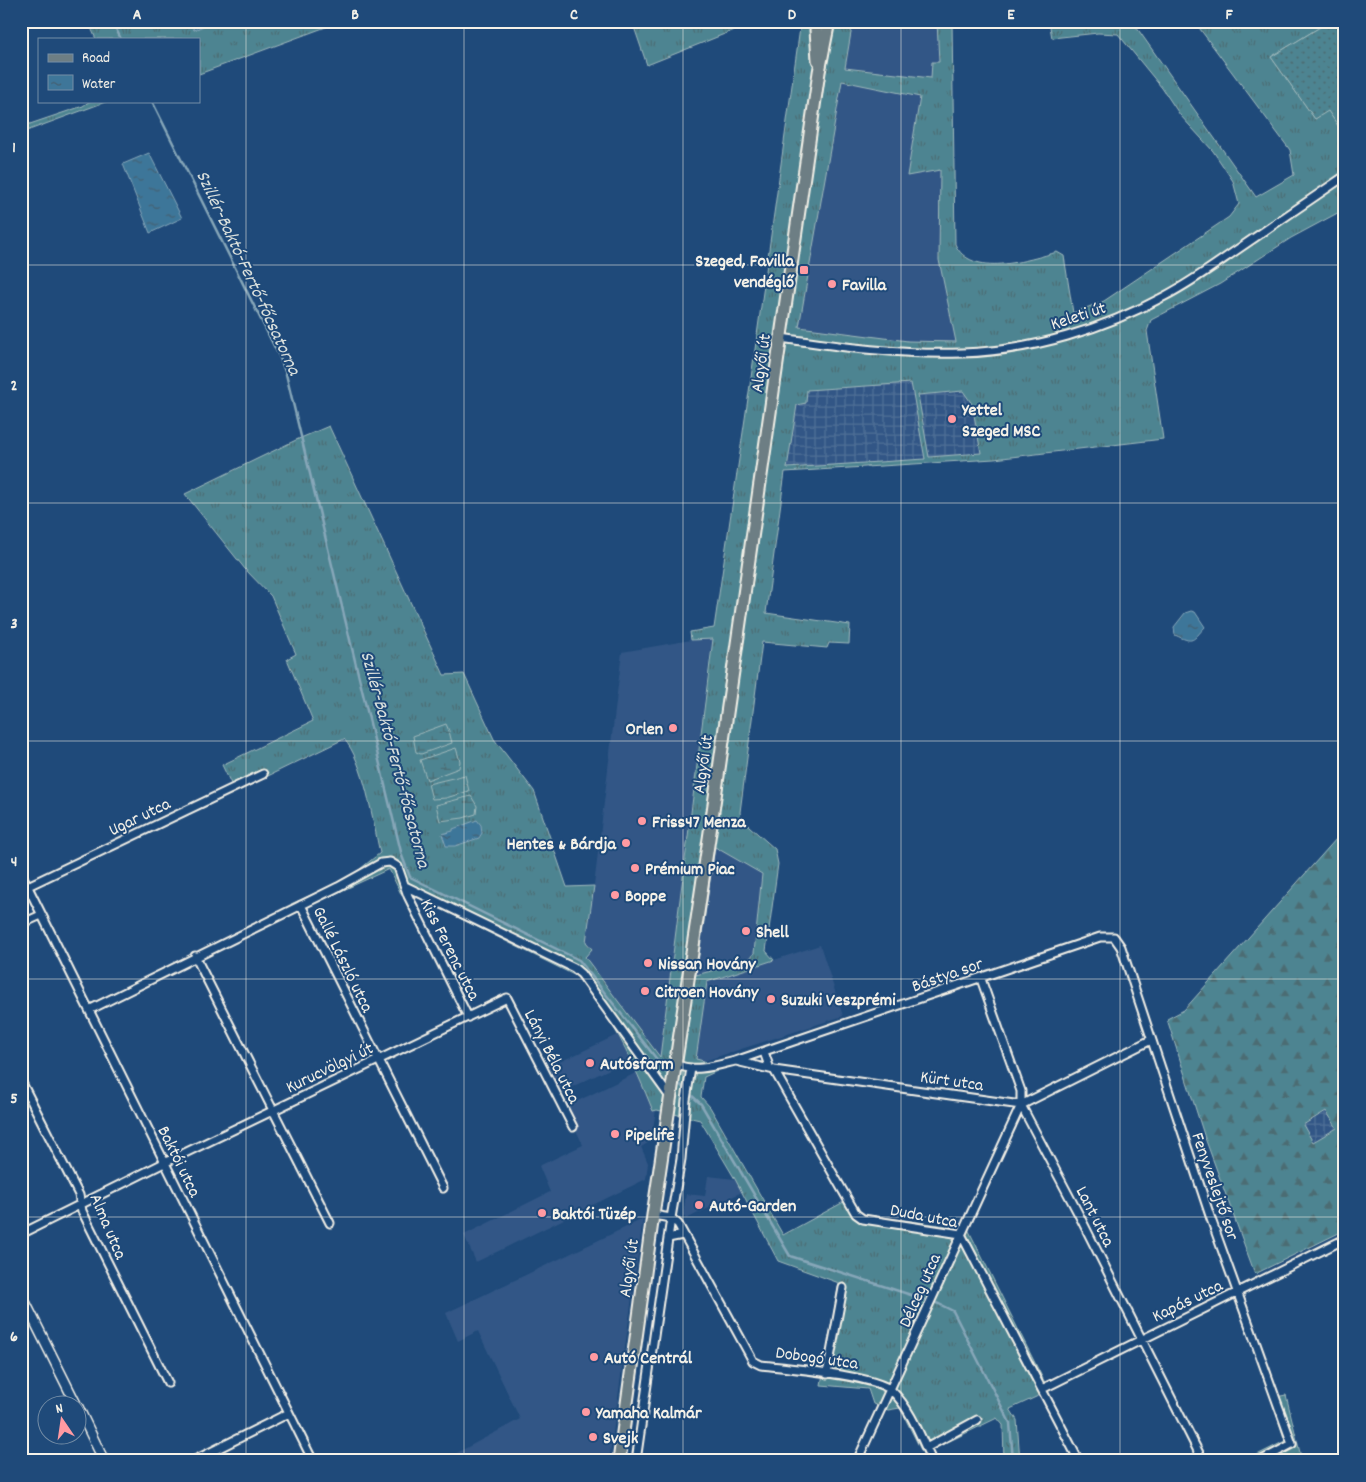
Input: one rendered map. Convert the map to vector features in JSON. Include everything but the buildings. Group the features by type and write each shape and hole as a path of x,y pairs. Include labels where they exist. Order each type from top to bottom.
{"main road":[{"path":"817,21 819,72"},
{"path":"819,72 822,21"},
{"path":"819,72 829,21"},
{"path":"819,72 834,21"},
{"name":"Algyői út","path":"622,1460 653,1215 819,72"}],"street":[{"name":"Keleti út","path":"781,338 861,349 939,354 987,352 1058,338 1104,324 1166,296 1345,176"},
{"name":"Ugar utca","path":"28,886 263,774"},
{"name":"Kiss Ferenc utca","path":"301,905 381,863 390,862 398,867 408,896 468,1017"},
{"name":"Baktói utca","path":"21,873 313,1461"},
{"path":"405,886 574,968 581,974 671,1092"},
{"path":"89,1010 301,905"},
{"name":"Gallé László utca","path":"301,905 442,1188"},
{"path":"21,924 41,914"},
{"name":"Bástya sor","path":"675,1066 691,1068 712,1067 735,1061 1100,938 1114,937"},
{"name":"Fenyveslejtő sor","path":"1114,937 1121,947 1237,1293 1292,1444 1260,1461"},
{"path":"195,956 330,1223"},
{"name":"Lant utca","path":"980,979 1021,1091 1021,1105 1203,1461"},
{"name":"Kurucvölgyi út","path":"21,1234 507,998"},
{"name":"Lányi Béla utca","path":"507,998 573,1127"},
{"path":"1021,1105 1151,1040"},
{"name":"Duda utca","path":"764,1052 772,1070 856,1214 863,1219 961,1234 1079,1461"},
{"name":"Kürt utca","path":"735,1061 772,1070 1021,1105"},
{"name":"Algyői út","path":"636,1461 681,1158 691,1068"},
{"name":"Alma utca","path":"21,1081 79,1195 82,1211 168,1383"},
{"name":"Délceg utca","path":"857,1461 1021,1105"},
{"path":"653,1215 671,1218"},
{"name":"Dobogó utca","path":"671,1218 678,1224 753,1361 761,1365 876,1382 891,1390"},
{"path":"668,1238 684,1235"},
{"name":"Kapás utca","path":"1042,1388 1345,1240"},
{"path":"827,1374 843,1288"},
{"path":"21,1294 71,1394"},
{"path":"891,1390 912,1419 932,1461"},
{"path":"193,1461 207,1458 289,1413"},
{"path":"926,1448 977,1420"},
{"path":"88,1428 104,1461"}],"shaded area":[{"path":"853,21 937,21 939,62 932,62 932,78 844,68"},
{"path":"842,81 920,97 907,176 940,170 939,260 956,342 908,341 798,327"},
{"path":"911,382 925,459 787,468 797,405 807,390"},
{"path":"963,391 972,404 982,454 928,457 918,395"},
{"path":"713,638 660,1057 585,957 592,949 586,942 622,652"},
{"path":"715,846 762,874 754,953 748,961 696,976"},
{"name":"Suzuki Veszprémi","path":"820,945 843,1016 704,1061 695,1059 707,982"},
{"name":"Autósfarm","path":"617,1035 631,1059 561,1092 549,1067"},
{"path":"638,1072 653,1111 656,1110 651,1141 641,1147 648,1163 646,1179 476,1262 464,1235 550,1192 539,1166 583,1145 565,1107"},
{"path":"1327,1111 1337,1128 1313,1142 1303,1125"},
{"name":"Autó-Garden","path":"708,1176 735,1179 742,1192 686,1219 683,1215 686,1194 705,1196"},
{"path":"643,1219 609,1461 442,1461 520,1419 478,1331 458,1341 446,1313"}],"green space":[{"path":"88,21 190,21 194,30 214,21 342,21 200,74 200,38 96,38"},
{"path":"632,21 757,21 647,65"},
{"path":"801,21 853,21 845,68 931,78 932,62 939,62 937,21 952,21 955,244 963,255 974,261 987,264 1017,262 1057,252 1064,256 1073,313 1104,301 1229,217 1239,204 1233,181 1213,151 1180,115 1162,88 1118,34 1098,33 1052,38 1049,21 1132,21 1256,197 1294,175 1290,150 1194,21 1330,21 1271,57 1315,119 1328,110 1345,136 1345,209 1291,238 1220,284 1151,320 1147,331 1163,439 994,459 785,472 766,613 850,625 849,644 829,643 827,648 762,642 740,812 741,819 775,849 778,864 766,951 774,960 707,982 696,1059 704,1061 717,1071 704,1077 701,1097 710,1107 783,1235 851,1198 861,1214 968,1229 1049,1391 1010,1409 1017,1420 1020,1461 1004,1461 1003,1425 997,1418 923,1454 900,1408 888,1410 873,1404 868,1389 821,1385 839,1283 778,1261 735,1179 700,1120 657,1110 653,1111 621,1040 601,1007 576,976 409,893 402,896 389,869 296,912 291,904 350,877 380,853 362,777 351,749 344,739 235,792 222,765 313,721 287,659 296,654 271,596 245,569 185,494 329,426 444,675 464,674 494,739 534,791 567,887 594,886 586,942 592,949 585,957 660,1057 713,639 691,640 690,632 714,628","holes":["842,81 920,97 907,176 940,170 939,260 956,342 908,341 799,327","911,383 925,459 787,468 797,405 806,403 807,390","963,391 972,404 981,453 929,457 918,395","715,847 762,874 754,953 748,961 696,975"]},
{"path":"1330,21 1345,21 1345,136 1328,111 1315,119 1271,57"},
{"path":"89,102 105,102 21,133 21,127 83,106"},
{"path":"446,724 452,743 421,754 416,752 413,736"},
{"path":"456,748 460,761 459,768 427,780 420,760"},
{"path":"465,775 469,791 446,798 432,799 428,784"},
{"path":"471,796 477,806 476,814 440,821 436,805"},
{"path":"1345,829 1345,1230 1255,1274 1205,1138 1167,1019 1184,1010","holes":["1326,1111 1337,1128 1313,1142 1303,1125"]},
{"path":"1286,1395 1302,1461 1245,1461 1285,1441 1271,1398"}],"water":[{"path":"190,21 214,21 194,30"},
{"path":"149,153 182,218 150,233 123,164"},
{"path":"1195,612 1205,627 1195,638 1186,640 1175,635 1174,627 1185,613"},
{"path":"477,820 481,825 482,833 479,838 455,846 446,846 442,834"}],"waterway":[{"name":"Szillér-Baktó-Fertő-főcsatorna","path":"112,21 120,38"},
{"name":"Szillér-Baktó-Fertő-főcsatorna","path":"152,102 280,358 286,374 402,856 410,877 579,960 670,1076"},
{"name":"Szillér-Baktó-Fertő-főcsatorna","path":"676,1081 685,1089"},
{"name":"Szillér-Baktó-Fertő-főcsatorna","path":"689,1093 701,1104 790,1256 939,1304 953,1311 1010,1423 1013,1461"}],"place":[{"name":"Szeged, Favilla vendéglő","path":"804,270"},
{"name":"Favilla","path":"832,284"},
{"name":"Yettel Szeged MSC","path":"952,419"},
{"name":"Orlen","path":"673,728"},
{"name":"Friss47 Menza","path":"642,821"},
{"name":"Hentes & Bárdja","path":"626,843"},
{"name":"Prémium Piac","path":"635,868"},
{"name":"Boppe","path":"615,895"},
{"name":"Shell","path":"746,931"},
{"name":"Nissan Hovány","path":"648,963"},
{"name":"Citroen Hovány","path":"645,991"},
{"name":"Suzuki Veszprémi","path":"771,999"},
{"name":"Autósfarm","path":"590,1063"},
{"name":"Pipelife","path":"615,1134"},
{"name":"Autó-Garden","path":"699,1205"},
{"name":"Baktói Tüzép","path":"542,1213"},
{"name":"Autó Centrál","path":"594,1357"},
{"name":"Yamaha Kalmár","path":"586,1412"},
{"name":"Svejk","path":"593,1437"}]}
